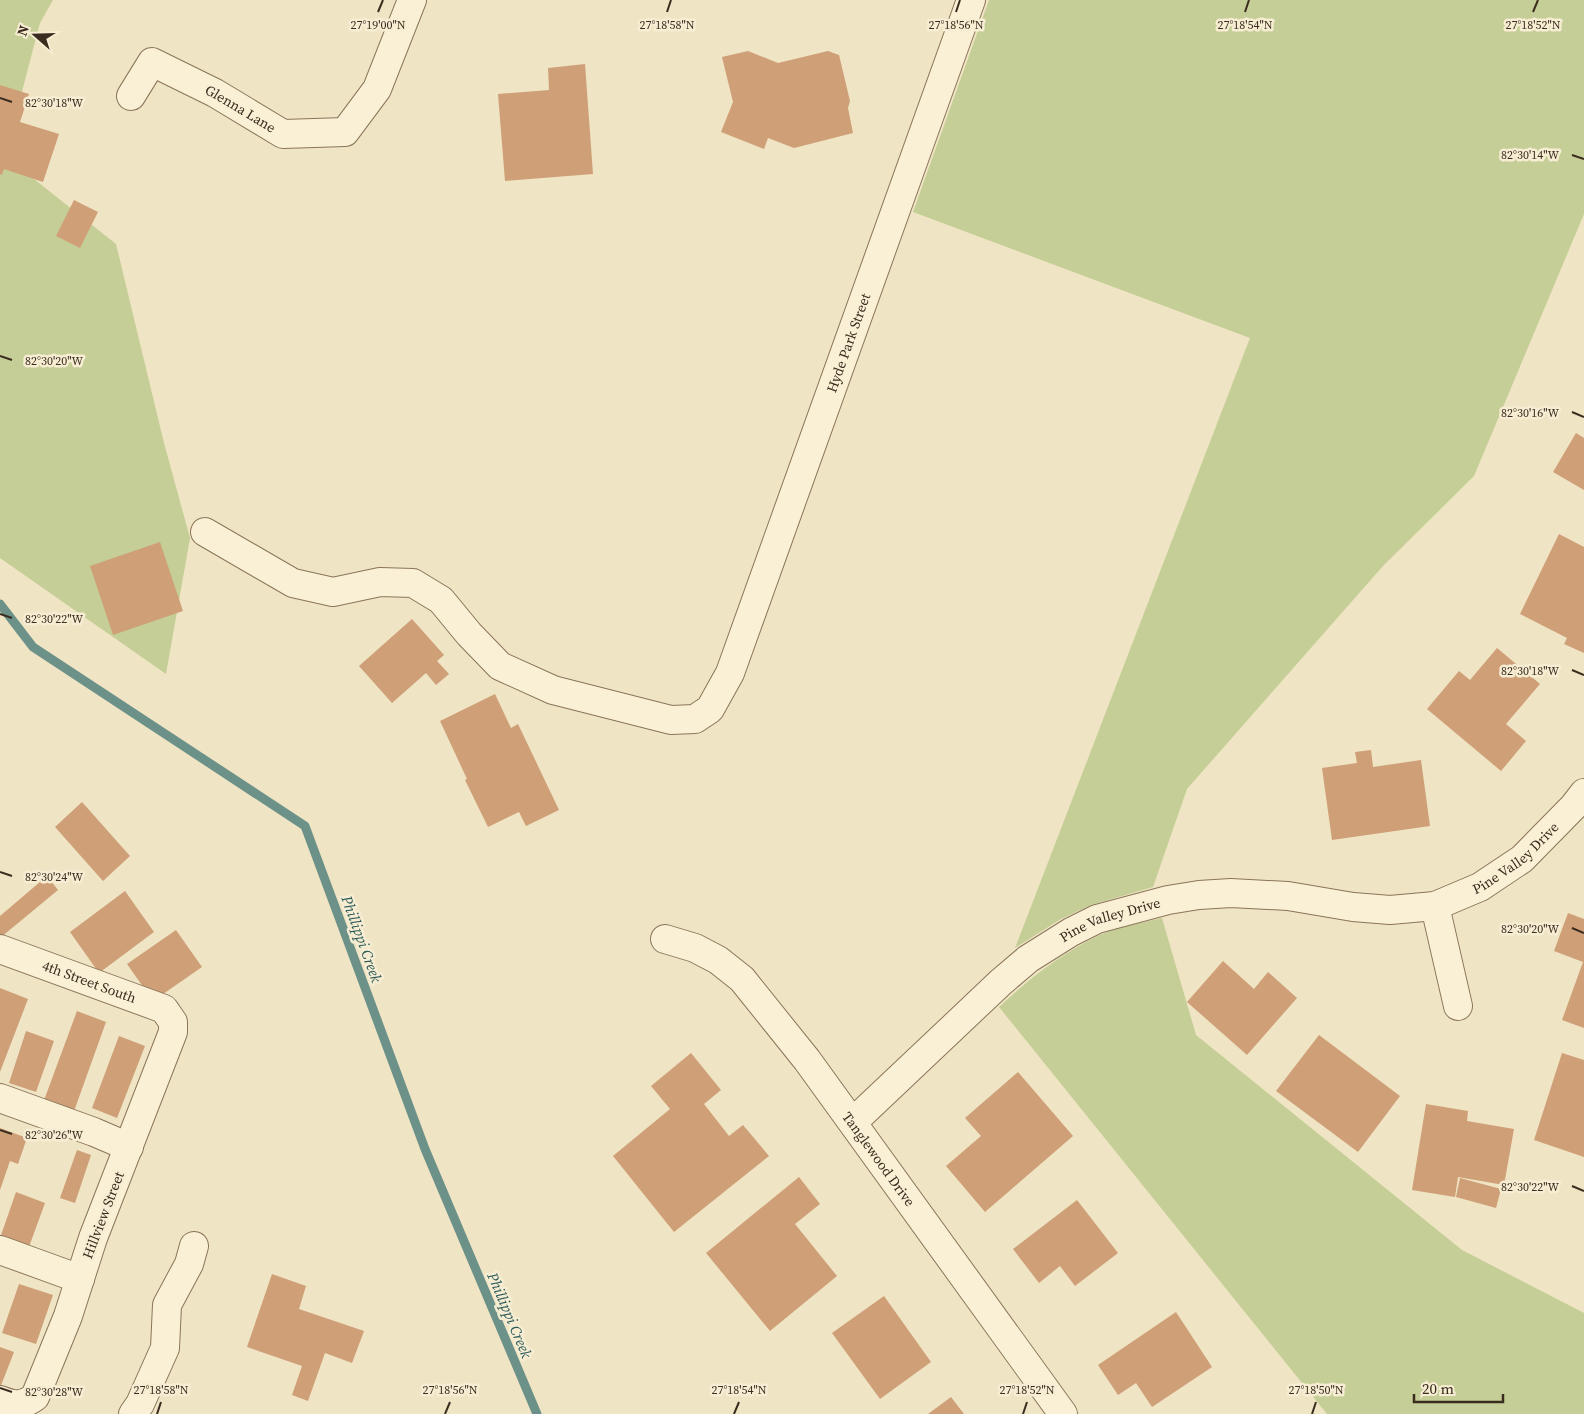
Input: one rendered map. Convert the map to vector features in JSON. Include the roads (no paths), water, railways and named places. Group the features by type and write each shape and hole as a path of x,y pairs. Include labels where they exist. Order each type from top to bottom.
{"street":[{"name":"Glenna Lane","path":"131,96 152,62 215,93 283,134 346,132 378,89 412,0"},
{"name":"Hyde Park Street","path":"205,532 293,583 333,592 380,582 413,583 440,600 500,666 553,690 671,720 695,719 710,709 723,686 737,654 970,0"},
{"name":"Pine Valley Drive","path":"853,1122 1000,982 1028,958 1097,919 1168,900 1199,895 1231,893 1288,896 1353,907 1381,909 1435,906 1480,887 1522,859 1574,806 1584,793"},
{"path":"1435,906 1458,1006"},
{"name":"Tanglewood Drive","path":"665,939 695,948 718,960 742,979 807,1060 853,1122 1063,1414"},
{"name":"4th Street South","path":"0,949 164,1009 173,1022"},
{"name":"Hillview Street","path":"13,1402 35,1397 68,1316 93,1238 172,1032 173,1022"},
{"path":"0,1098 94,1132 129,1147"},
{"path":"133,1414 140,1404 165,1348 167,1305 189,1264 194,1246"},
{"path":"0,1250 80,1279"}],"waterway":[{"name":"Phillippi Creek","path":"0,604 33,647 305,826 425,1149 537,1414"}]}
